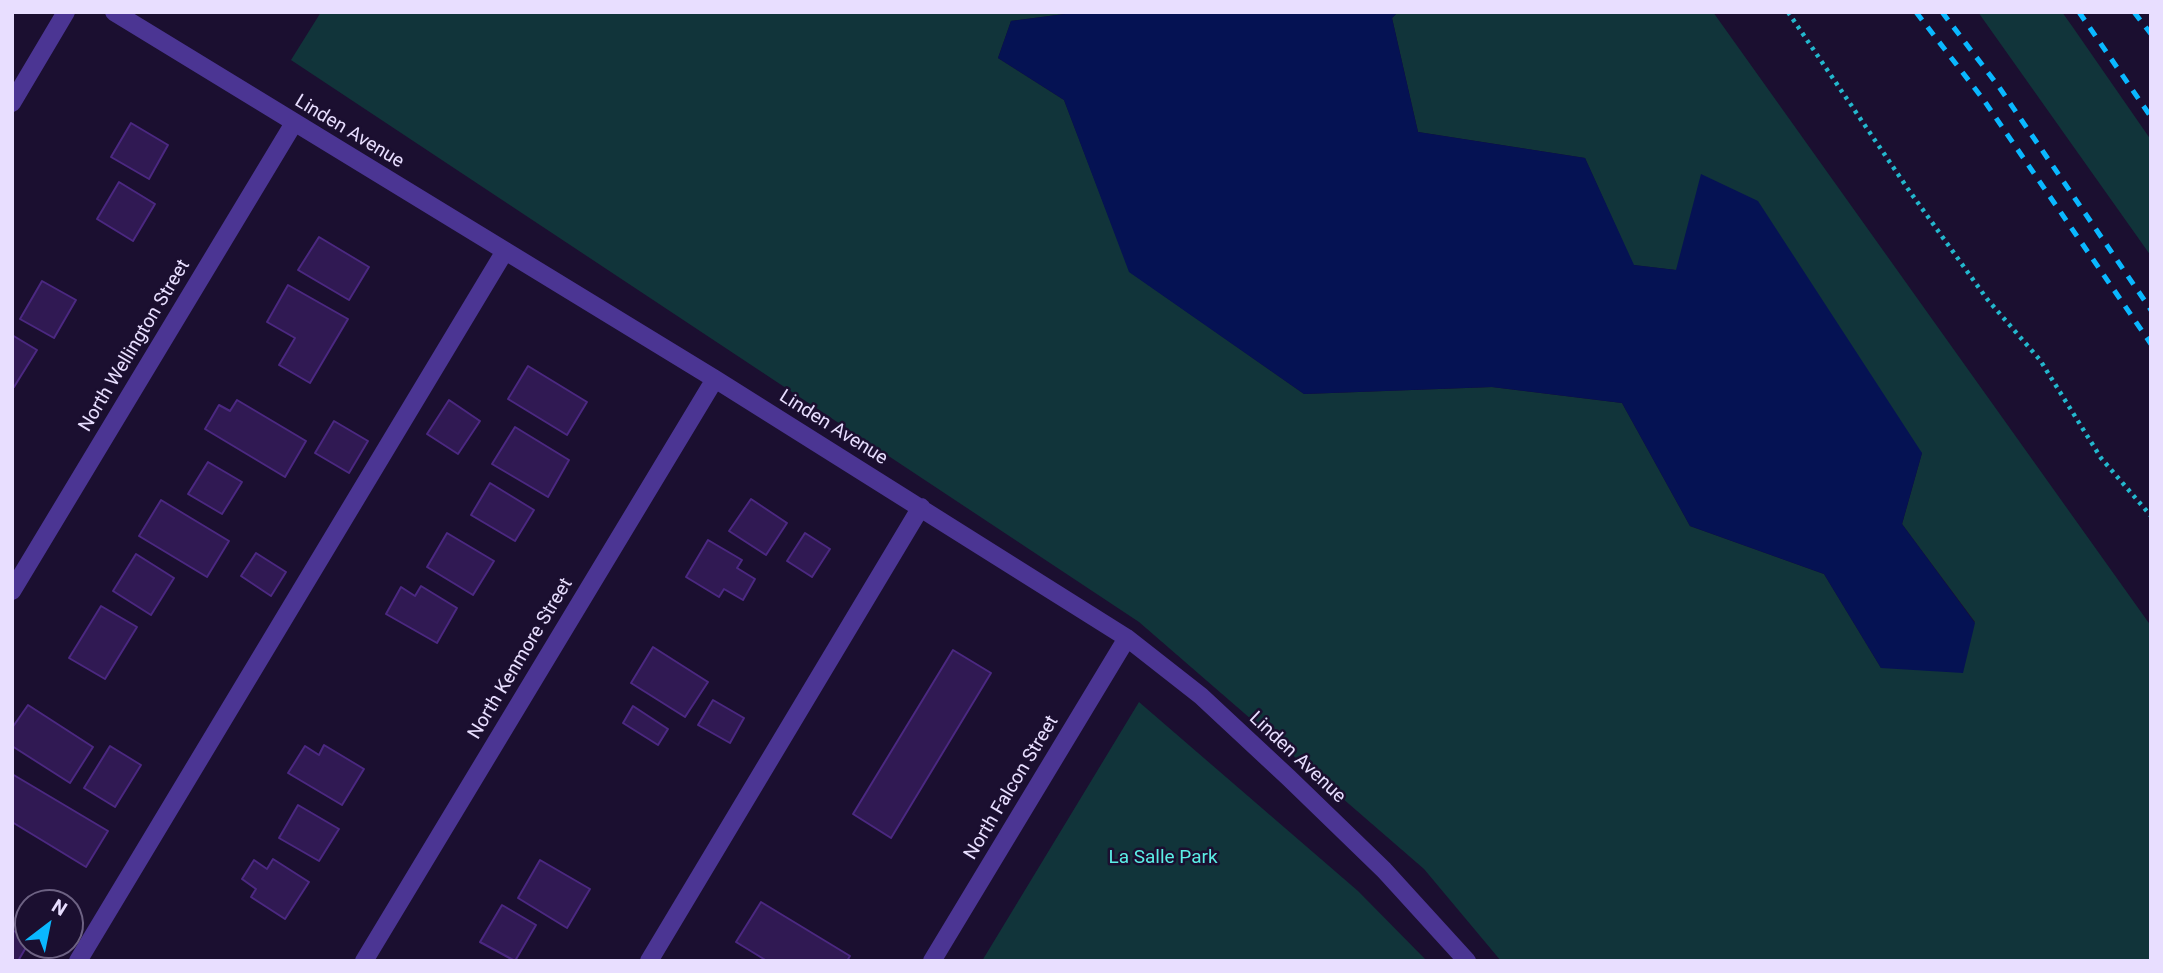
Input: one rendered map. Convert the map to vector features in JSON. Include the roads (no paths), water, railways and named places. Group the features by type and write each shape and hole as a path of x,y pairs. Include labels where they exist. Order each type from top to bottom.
{"street":[{"path":"12,103 66,12"},
{"name":"Linden Avenue","path":"114,12 715,379 1127,638 1201,696 1289,778 1384,870 1467,961"},
{"name":"North Wellington Street","path":"12,591 294,123"},
{"path":"78,961 505,251"},
{"name":"North Kenmore Street","path":"364,961 715,379"},
{"path":"649,961 921,507"},
{"name":"North Falcon Street","path":"932,961 1127,638"}],"railway":[{"path":"1916,12 1983,99 2151,344"},
{"path":"1942,12 1999,87 2151,310"},
{"path":"2079,12 2151,117"},
{"path":"2134,12 2151,34"}],"park label":[{"name":"La Salle Park","path":"1163,858"}]}
